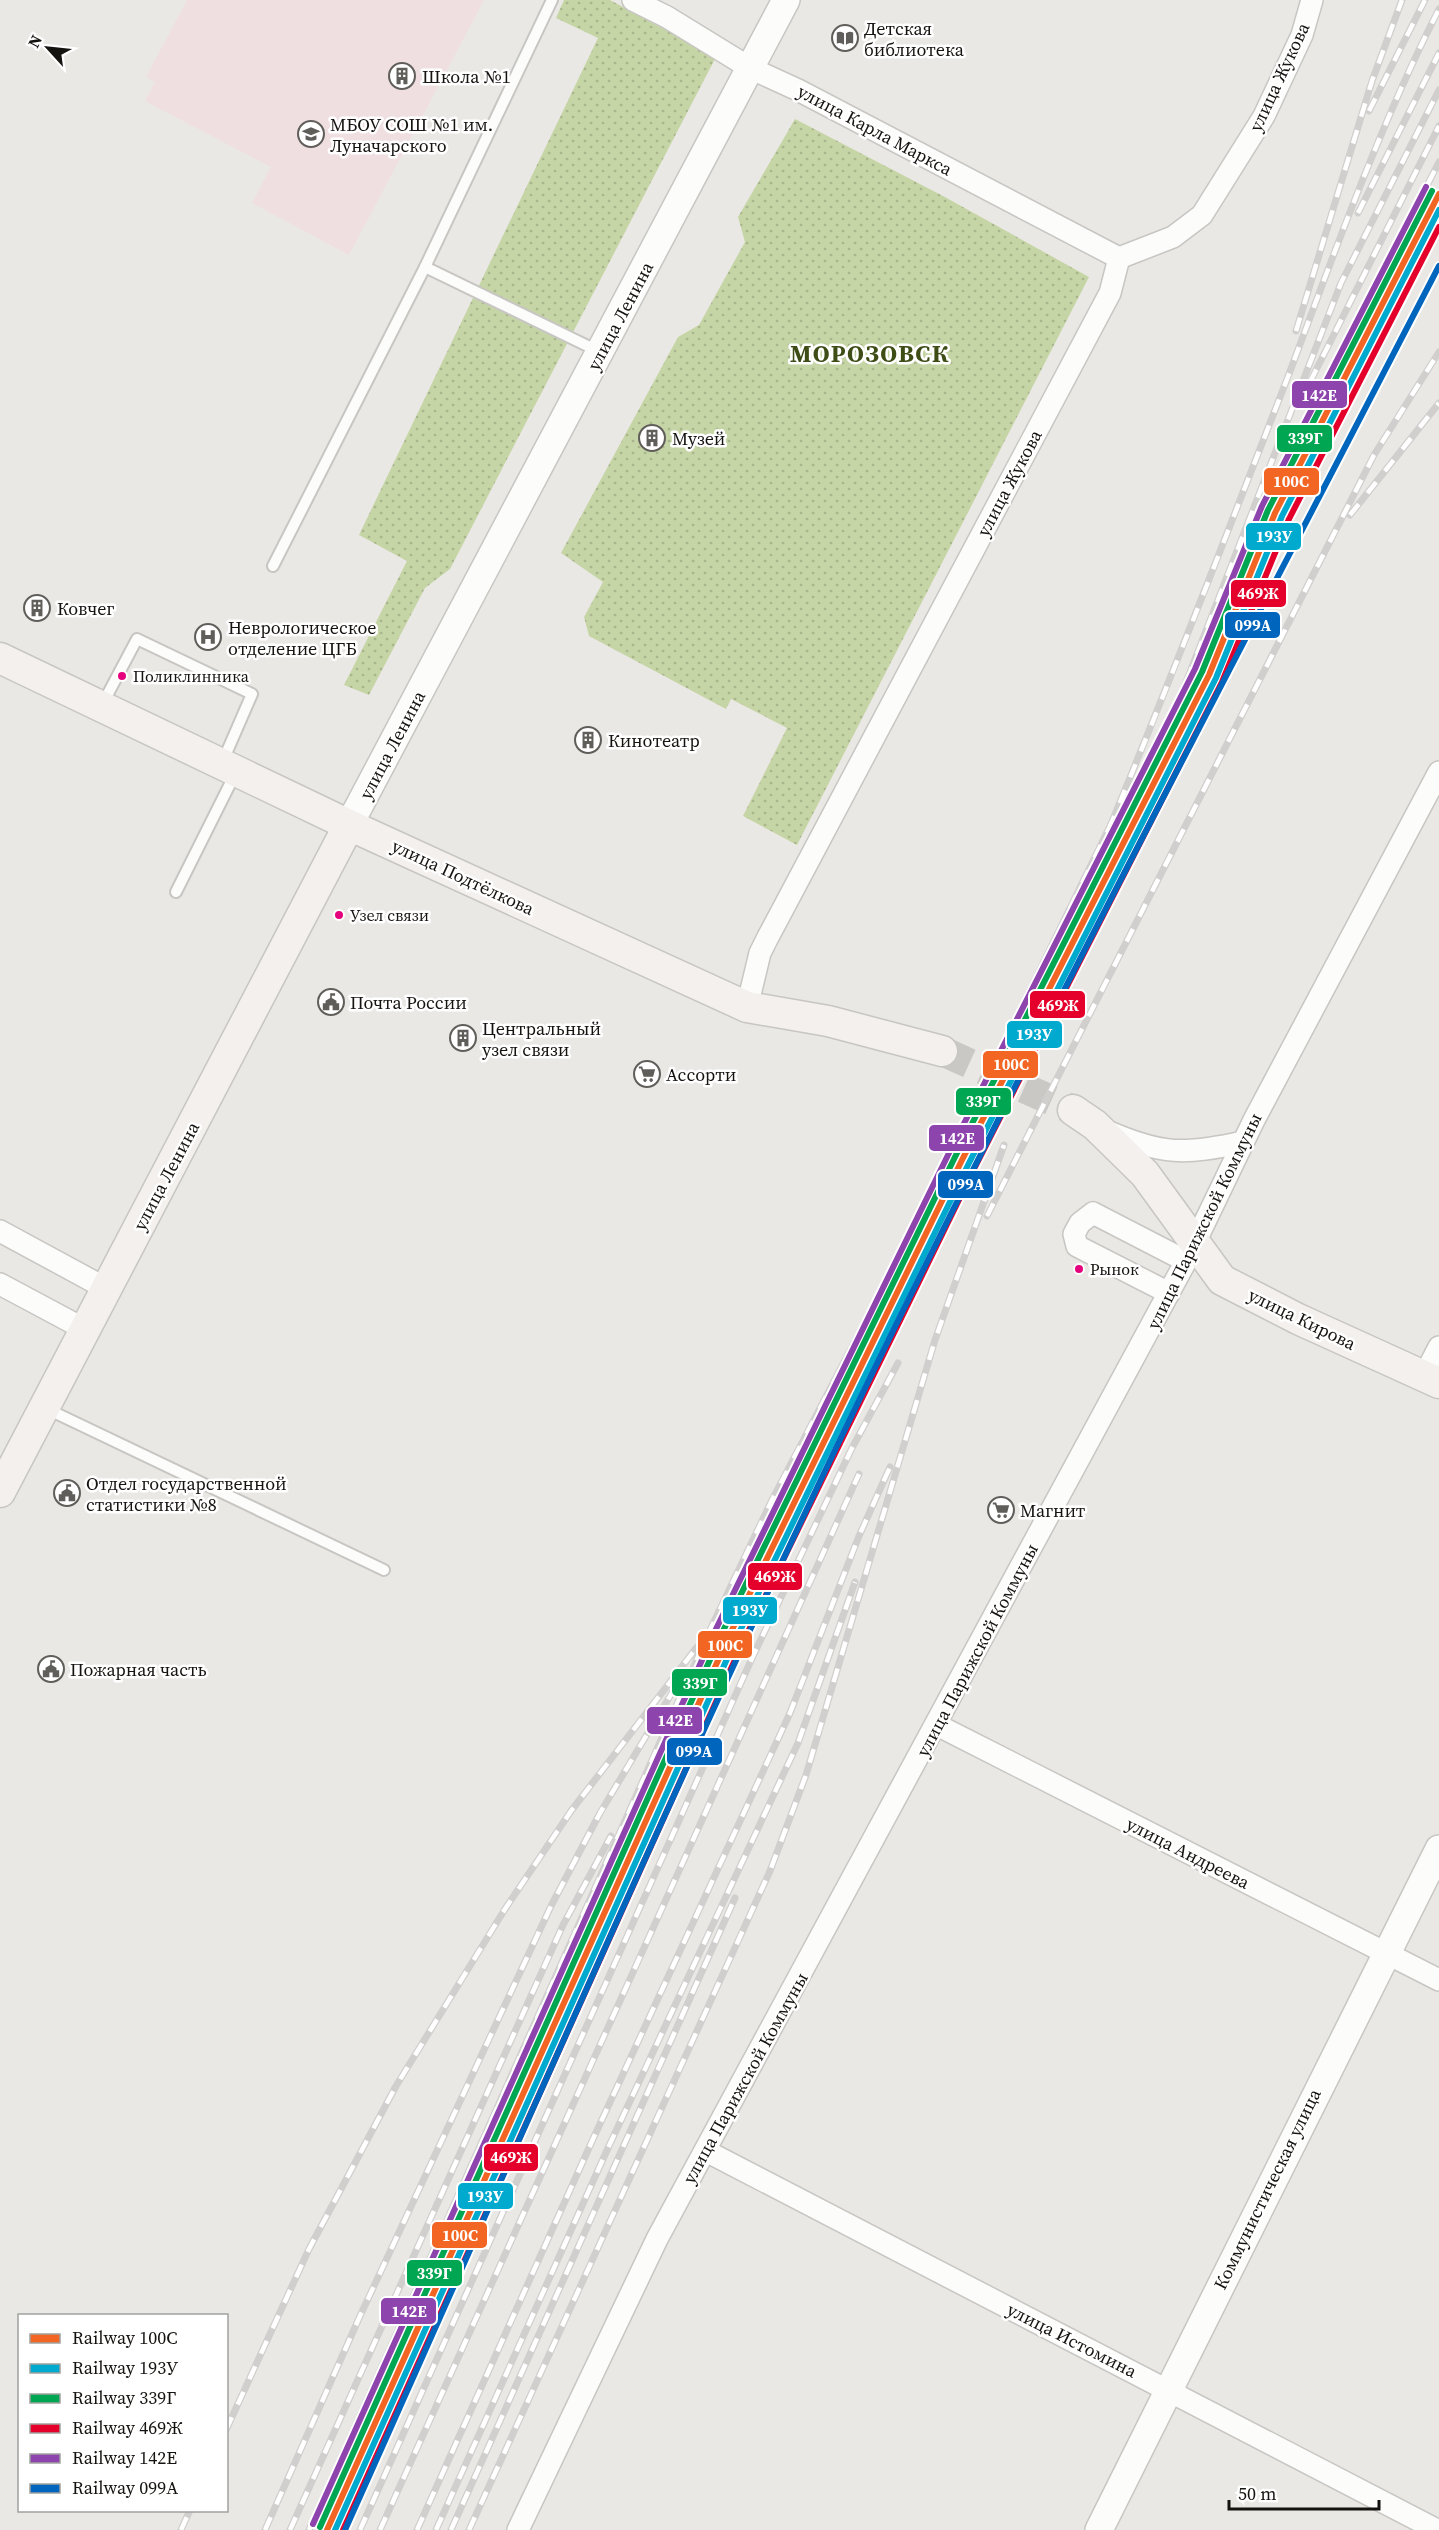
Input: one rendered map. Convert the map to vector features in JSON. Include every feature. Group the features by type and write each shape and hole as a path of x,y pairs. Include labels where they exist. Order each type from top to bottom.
{"main road":[{"name":"улица Подтёлкова","path":"0,658 349,825 747,1007 828,1021 942,1051"},
{"name":"улица Ленина","path":"0,1492 349,825"},
{"path":"1084,1117 1145,1174 1191,1253"},
{"name":"улица Кирова","path":"1191,1253 1222,1280 1298,1319 1431,1379"}],"street":[{"name":"улица Карла Маркса","path":"633,0 667,17 750,68 798,90 1119,258"},
{"name":"улица Ленина","path":"349,825 786,0"},
{"name":"улица Жукова","path":"747,1007 760,953 1110,293 1119,258 1173,237 1202,215 1264,116 1302,35 1312,0"},
{"name":"улица Парижской Коммуны","path":"518,2530 657,2239 938,1725 1191,1253 1243,1142 1439,772"},
{"path":"1084,1117 1142,1145 1179,1152 1198,1152 1243,1142"},
{"path":"1169,1293 1077,1246 1074,1234 1080,1223 1093,1213 1191,1253"},
{"path":"0,1231 107,1289"},
{"path":"0,1284 86,1330"},
{"name":"улица Кирова","path":"1431,1379 1439,1347"},
{"name":"улица Андреева","path":"938,1725 1439,1980"},
{"name":"Коммунистическая улица","path":"1099,2530 1384,1954 1439,1849"},
{"name":"улица Истомина","path":"706,2151 1437,2530"}],"lane":[{"path":"273,566 425,267 552,0"},
{"path":"425,267 601,352"},
{"path":"102,706 137,639 252,694 229,767 176,892"},
{"path":"45,1408 384,1570"}],"shaded area":[{"name":"МБОУ СОШ №1 им. Луначарского","path":"187,0 484,0 349,255 252,203 271,167 145,101 155,82 146,77"}],"green space":[{"path":"564,0 610,0 716,57 450,569 425,588 369,695 344,685 407,561 359,535 598,38 556,18"},
{"path":"795,119 943,196 1089,277 797,845 743,816 787,728 731,699 726,709 589,636 584,617 603,582 561,553 678,337 699,325 745,242 738,217"}],"tunnel":[{"path":"942,1051 1073,1110"}],"railway":[{"path":"1296,331 1372,81 1402,0"},
{"path":"1369,111 1425,0"},
{"path":"1109,829 1289,374 1377,144 1439,9"},
{"path":"1358,213 1439,53"},
{"path":"1126,837 1341,283 1439,90"},
{"path":"1310,382 1439,126"},
{"path":"1275,513 1342,352 1439,162"},
{"path":"987,1216 1374,455 1439,352"},
{"path":"1350,515 1439,403"},
{"path":"309,2530 710,1630 772,1500 915,1226 1112,822"},
{"path":"1021,1043 1065,938"},
{"path":"469,2530 770,1871 806,1775 935,1340 1004,1145"},
{"path":"360,2530 753,1656 852,1448 898,1363"},
{"path":"417,2530 593,2139 790,1713 859,1536 890,1467"},
{"path":"380,2530 859,1474"},
{"path":"436,2530 608,2148 798,1743 855,1582"},
{"path":"228,2426 309,2249 396,2086 505,1909 571,1811 697,1647"},
{"path":"265,2530 360,2316 551,1906 600,1813 682,1676"},
{"path":"290,2530 563,1925 611,1836"},
{"path":"451,2530 735,1898"},
{"path":"181,2530 189,2512"}],"rail line":[{"name":"142Е","path":"313,2524 716,1629 949,1153 1195,669 1262,506 1426,187"},
{"name":"339Г","path":"320,2527 722,1633 955,1157 1202,672 1268,510 1432,191"},
{"name":"100C","path":"327,2530 729,1636 962,1160 1209,675 1275,513 1439,194"},
{"name":"193У","path":"335,2530 736,1639 969,1163 1216,678 1282,516 1439,210"},
{"name":"469Ж","path":"343,2530 743,1642 975,1167 1222,682 1289,519 1439,227"},
{"name":"099А","path":"345,2530 648,1852 836,1448 1058,1003 1439,266"}],"place":[{"name":"Детская библиотека","path":"845,38"},
{"name":"Школа №1","path":"402,76"},
{"name":"МБОУ СОШ №1 им. Луначарского","path":"311,134"},
{"name":"Музей","path":"652,438"},
{"name":"Ковчег","path":"37,608"},
{"name":"Неврологическое отделение ЦГБ","path":"208,637"},
{"name":"Поликлинника","path":"122,676"},
{"name":"Кинотеатр","path":"588,740"},
{"name":"Узел связи","path":"339,915"},
{"name":"Почта России","path":"331,1002"},
{"name":"Центральный узел связи","path":"463,1038"},
{"name":"Ассорти","path":"647,1074"},
{"name":"Рынок","path":"1079,1269"},
{"name":"Отдел государственной статистики №8","path":"67,1493"},
{"name":"Магнит","path":"1001,1510"},
{"name":"Пожарная часть","path":"51,1669"}],"district":[{"name":"МОРОЗОВСК","path":"870,353"}]}
